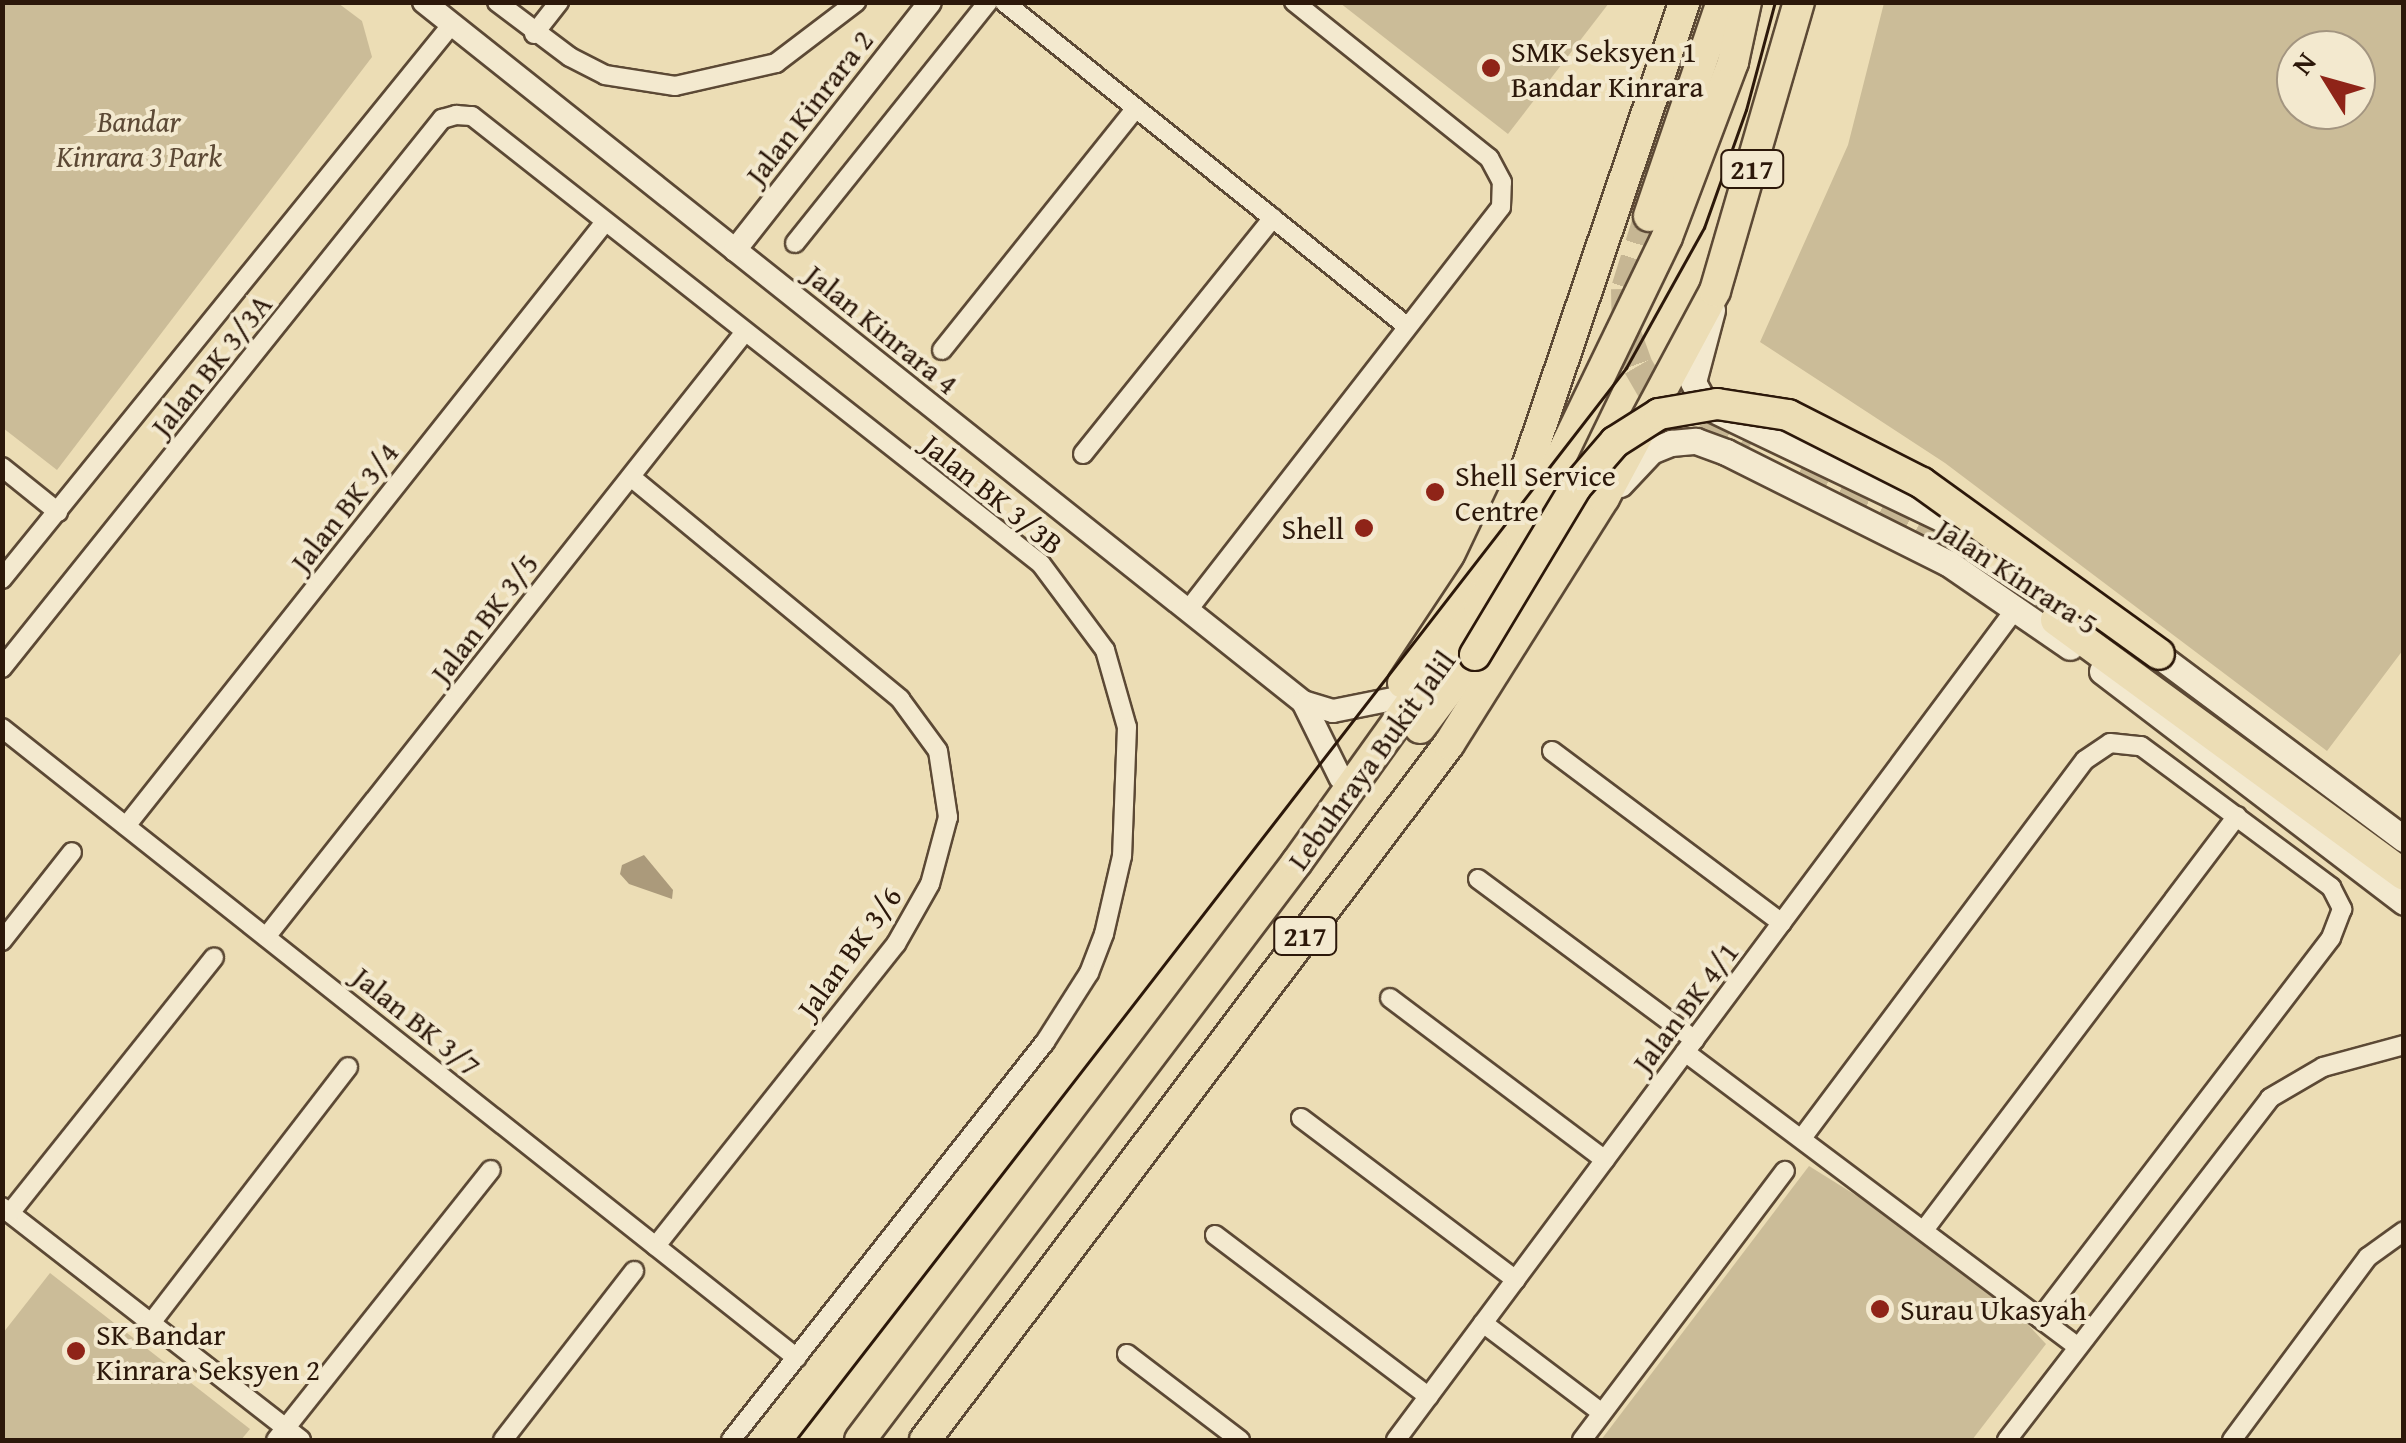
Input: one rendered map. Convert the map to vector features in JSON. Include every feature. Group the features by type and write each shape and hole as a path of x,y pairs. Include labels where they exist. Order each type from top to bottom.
{"highway":[{"path":"1255,918 1269,879 1478,570 1527,467 1684,2"},
{"path":"1648,216 1722,2"},
{"name":"Lebuhraya Bukit Jalil","path":"860,1440 1297,862 1449,654 1521,539 1667,237 1732,62 1746,2"},
{"name":"Lebuhraya Bukit Jalil","path":"935,1434 1449,744 1580,537 1715,290 1800,2"},
{"path":"1789,47 1808,2"},
{"path":"1297,862 1352,818 1475,654 1576,488 1615,442 1660,414 1717,404 1788,414 1922,483 2159,654"},
{"path":"2056,620 2404,875"}],"main road":[{"name":"Jalan Kinrara 5","path":"1715,290 1692,382 1706,406 1972,532 2159,654 2404,839"},
{"name":"Jalan Kinrara 5","path":"1580,537 1651,451 1696,441 1876,526 2017,606 2404,902"}],"street":[{"name":"Jalan Kinrara 4","path":"424,2 1303,702 1340,778"},
{"path":"497,2 534,34 605,75 675,86 776,63 856,2"},
{"path":"534,34 559,2"},
{"path":"795,243 988,2"},
{"path":"1004,2 1408,327"},
{"path":"1188,610 1501,207 1502,182 1489,158 1294,2"},
{"name":"Jalan Kinrara 2","path":"735,250 920,6"},
{"path":"2,579 452,24"},
{"path":"942,350 1136,108"},
{"name":"Jalan BK 3/3B","path":"472,116 1040,564 1105,650 1127,727 1122,856 1090,973 1045,1042 731,1440"},
{"name":"Jalan BK 3/3A","path":"2,668 442,119 472,116"},
{"path":"1083,454 1272,218"},
{"name":"Jalan BK 3/4","path":"126,826 605,222"},
{"name":"Jalan BK 3/5","path":"266,937 744,334"},
{"path":"5,476 58,512"},
{"name":"Jalan BK 3/6","path":"631,476 900,699 938,751 948,817 930,884 896,944 656,1246"},
{"name":"Jalan BK 4/1","path":"1396,1440 2017,606"},
{"path":"1303,702 1334,712 1394,699"},
{"name":"Jalan BK 3/7","path":"2,728 797,1358"},
{"path":"1802,1138 2085,760 2110,743 2142,746 2331,886 2342,909 2331,938 2040,1319"},
{"path":"1552,751 1782,922"},
{"path":"1924,1230 2236,816"},
{"path":"2,941 72,852"},
{"path":"1478,878 1802,1138 2078,1347"},
{"path":"214,958 6,1210 288,1437 491,1170"},
{"path":"1390,998 1605,1160"},
{"path":"2007,1440 2270,1098 2324,1066 2404,1044"},
{"path":"151,1323 348,1067"},
{"path":"1301,1118 1516,1280"},
{"path":"1582,1440 1784,1171"},
{"path":"2232,1440 2368,1257 2404,1231"},
{"path":"1215,1235 1428,1397"},
{"path":"503,1440 634,1271"},
{"path":"1483,1324 1602,1414"},
{"path":"1127,1354 1240,1440"}],"green space":[{"name":"SMK Seksyen 1 Bandar Kinrara","path":"1340,2 1609,3 1508,134"},
{"name":"Bandar Kinrara 3 Park","path":"2,3 338,3 362,21 372,57 57,470 3,428"},
{"path":"1884,3 2403,3 2403,650 2327,751 1945,463 1760,342 1848,145"},
{"path":"1809,1166 1979,1272 2046,1344 1972,1440 1601,1440"},
{"name":"SK Bandar Kinrara Seksyen 2","path":"50,1273 250,1429 241,1440 3,1440 3,1333"}],"shaded area":[{"path":"644,855 673,890 672,899 629,884 620,874 622,865"}],"tunnel":[{"path":"1649,216 1626,289 1627,336 1638,366 1660,404 1747,451"},
{"path":"1798,475 1915,531 2056,620"}],"tram line":[{"path":"796,1440 1626,368 1704,228 1746,110 1775,2"}],"place":[{"name":"SMK Seksyen 1 Bandar Kinrara","path":"1491,68"},
{"name":"Shell Service Centre","path":"1435,492"},
{"name":"Shell","path":"1364,528"},
{"name":"Surau Ukasyah","path":"1880,1309"},
{"name":"SK Bandar Kinrara Seksyen 2","path":"76,1351"}]}
